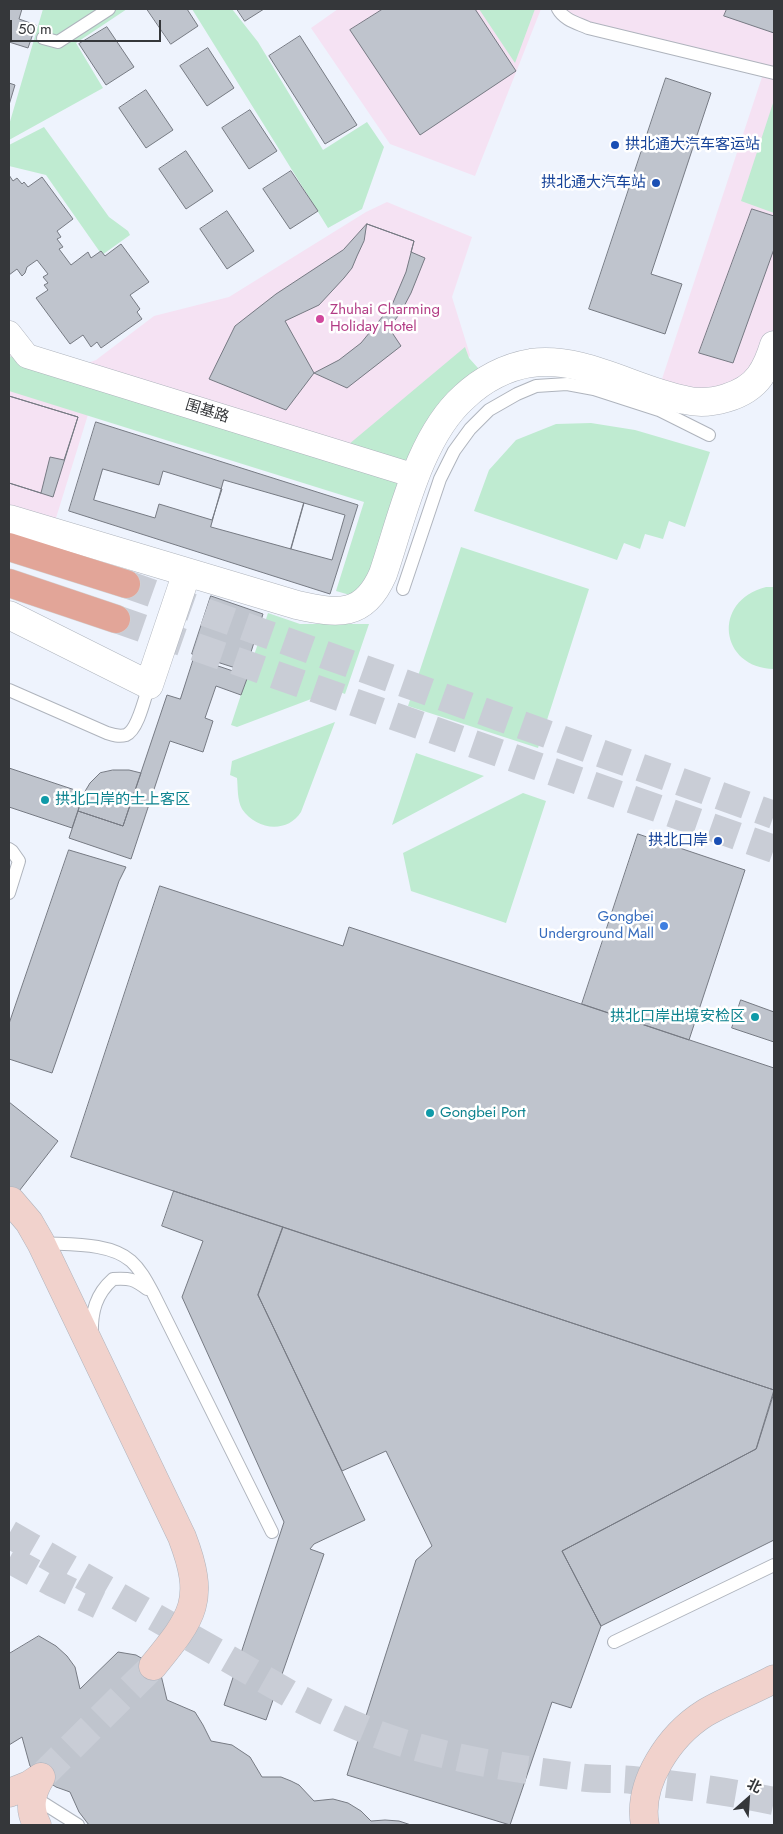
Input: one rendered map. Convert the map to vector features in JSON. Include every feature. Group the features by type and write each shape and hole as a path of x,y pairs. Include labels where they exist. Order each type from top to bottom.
{"main road":[{"path":"9,547 126,584"},
{"path":"9,583 116,619"},
{"path":"11,1201 29,1222 41,1243 182,1537 193,1572 196,1589 194,1602 188,1618 153,1666"},
{"path":"645,1825 643,1811 647,1787 656,1766 672,1744 694,1721 706,1713 774,1680"},
{"path":"27,1789 31,1811 37,1825"}],"street":[{"name":"围基路","path":"9,332 27,356 415,476"},
{"path":"9,518 288,602 322,610 342,610 358,607 369,599 380,581 415,476 428,446 458,402 489,378 508,369 532,363 561,364 586,368 686,401 722,400 751,385 760,376 774,345"},
{"path":"9,614 149,685 187,572"}],"lane":[{"path":"43,38 58,42 109,9"},
{"path":"558,9 561,14 572,21 588,28 774,73"},
{"path":"403,589 440,479 454,451 470,429 490,410 516,394 536,386 567,384 594,389 659,410 709,435"},
{"path":"9,690 107,733 119,736 125,735 133,728 149,685"},
{"path":"9,849 19,861 9,893"},
{"path":"41,1243 99,1248 118,1252 132,1262 153,1293 272,1532"},
{"path":"96,1358 92,1333 92,1316 96,1301 105,1286 113,1279 127,1278 136,1280 153,1293"},
{"path":"614,1642 774,1565"},
{"path":"27,1789 78,1825"}],"shaded area":[{"path":"338,9 541,9 475,176 390,144 311,28"},
{"path":"559,9 774,9 774,342 736,393 658,391 764,71 589,27"},
{"path":"387,202 472,237 452,297 470,355 443,420 415,476 72,369 96,360 154,316 229,297 366,212"},
{"path":"9,334 99,379 52,531 9,518"}],"green space":[{"path":"43,9 127,9 76,43 103,88 9,140 9,125"},
{"path":"192,9 232,9 258,42 323,150 367,122 384,147 362,209 328,228"},
{"path":"479,9 535,9 515,63"},
{"path":"774,100 774,213 741,201"},
{"path":"44,127 109,217 128,231 130,235 102,255 46,175 9,166 9,145"},
{"path":"465,347 469,358 486,377 414,473 342,450"},
{"path":"9,356 410,479 364,599 336,591 364,502 9,391"},
{"path":"591,423 635,430 710,452 685,527 669,521 663,539 645,534 640,549 624,543 617,560 474,511 489,470 516,440 556,424"},
{"path":"461,547 589,589 538,748 408,706"},
{"path":"766,587 774,587 774,669 756,666 742,658 733,646 729,633 730,619 736,606 748,595"},
{"path":"268,613 300,624 369,624 345,694 335,690 237,727 231,725"},
{"path":"335,722 301,812 295,819 288,824 272,827 263,825 248,816 239,802 237,778 230,775 232,761"},
{"path":"416,753 484,776 392,825"},
{"path":"523,793 546,801 506,923 411,891 403,853"}],"building":[{"path":"9,9 22,9 19,19 36,25 28,48 9,42"},
{"path":"147,9 187,9 198,26 171,44"},
{"path":"237,9 264,9 245,21"},
{"path":"383,9 475,9 516,71 420,135 350,30"},
{"path":"727,9 774,9 774,33 724,16"},
{"path":"107,27 134,67 106,85 79,44"},
{"path":"300,36 357,125 325,144 269,56"},
{"path":"208,48 234,88 207,106 180,66"},
{"name":"拱北通大汽车站","path":"666,78 711,93 651,274 682,284 665,334 589,309"},
{"path":"9,83 15,85 9,105"},
{"path":"146,90 173,130 146,148 119,108"},
{"path":"250,110 277,151 249,169 222,128"},
{"path":"186,151 213,191 186,209 159,169"},
{"path":"291,171 318,211 290,229 263,189"},
{"path":"9,175 13,181 17,178 28,187 42,177 73,219 57,231 61,237 57,239 63,247 59,249 71,265 88,252 91,258 101,251 105,256 121,244 149,282 130,295 140,309 137,312 142,319 101,348 97,342 91,347 83,335 70,344 36,298 48,290 44,285 48,283 43,277 48,274 37,260 27,267 22,276 17,269 9,275"},
{"path":"752,209 774,216 774,249 733,363 699,353"},
{"path":"227,211 254,251 227,269 200,229"},
{"name":"Zhuhai Charming Holiday Hotel","path":"367,224 414,241 411,252 425,258 411,293 401,312 389,328 401,346 347,388 314,373 286,410 209,379 235,326 276,294 343,250"},
{"path":"367,224 414,241 406,272 392,305 361,343 339,360 314,373 285,321 319,305 344,278 352,268 364,241"},
{"path":"9,396 78,417 53,497 9,483"},
{"path":"9,396 78,417 64,460 50,457 41,493 9,483"},
{"path":"96,422 358,505 330,594 69,511"},
{"path":"103,469 159,485 163,471 222,489 212,520 159,504 155,518 94,500"},
{"path":"224,480 304,503 291,549 211,527"},
{"path":"304,503 345,515 332,560 291,549"},
{"path":"211,596 263,614 245,671 192,654"},
{"path":"194,658 248,676 241,695 216,686 205,718 213,721 203,752 170,741 131,859 69,838 78,811 123,826 167,695 180,699"},
{"name":"拱北口岸的士上客区","path":"9,768 84,793 72,828 9,807"},
{"path":"113,770 129,770 141,773 123,826 78,811 84,793 90,783 100,773"},
{"path":"638,834 745,870 689,1040 582,1004"},
{"path":"69,850 126,867 119,881 52,1073 9,1059 9,1024"},
{"name":"Gongbei Port","path":"160,886 343,946 349,927 774,1068 774,1390 71,1157"},
{"name":"拱北口岸出境安检区","path":"741,1000 774,1012 774,1042 732,1028"},
{"path":"9,1102 58,1141 9,1204"},
{"path":"174,1191 283,1227 258,1295 365,1520 314,1544 310,1549 324,1554 266,1720 224,1705 284,1522 182,1297 203,1241 162,1226"},
{"path":"283,1227 774,1390 756,1449 562,1551 601,1626 571,1708 552,1702 510,1825 347,1775 416,1560 432,1546 386,1451 342,1471 258,1295"},
{"path":"774,1393 774,1540 601,1626 562,1551 756,1449"},
{"path":"39,1636 56,1646 67,1656 75,1667 80,1689 118,1652 136,1655 148,1662 161,1675 167,1700 195,1712 211,1741 232,1745 250,1757 262,1777 281,1777 291,1781 299,1785 314,1801 333,1799 348,1803 361,1811 371,1821 399,1821 411,1825 89,1825 79,1812 70,1792 56,1787 41,1777 30,1766 22,1737 9,1745 9,1654"}],"tunnel":[{"path":"126,584 774,815"},
{"path":"116,619 774,849"},
{"path":"9,1534 290,1694 369,1731 394,1740 446,1755 526,1770 586,1778 626,1779 686,1786 774,1801"},
{"path":"9,1559 99,1605"},
{"path":"41,1777 153,1666"}],"place":[{"name":"拱北通大汽车客运站","path":"615,145"},
{"name":"拱北通大汽车站","path":"656,183"},
{"name":"Zhuhai Charming Holiday Hotel","path":"320,319"},
{"name":"拱北口岸的士上客区","path":"45,800"},
{"name":"拱北口岸","path":"718,841"},
{"name":"Gongbei Underground Mall","path":"664,926"},
{"name":"拱北口岸出境安检区","path":"755,1017"},
{"name":"Gongbei Port","path":"430,1113"}]}
